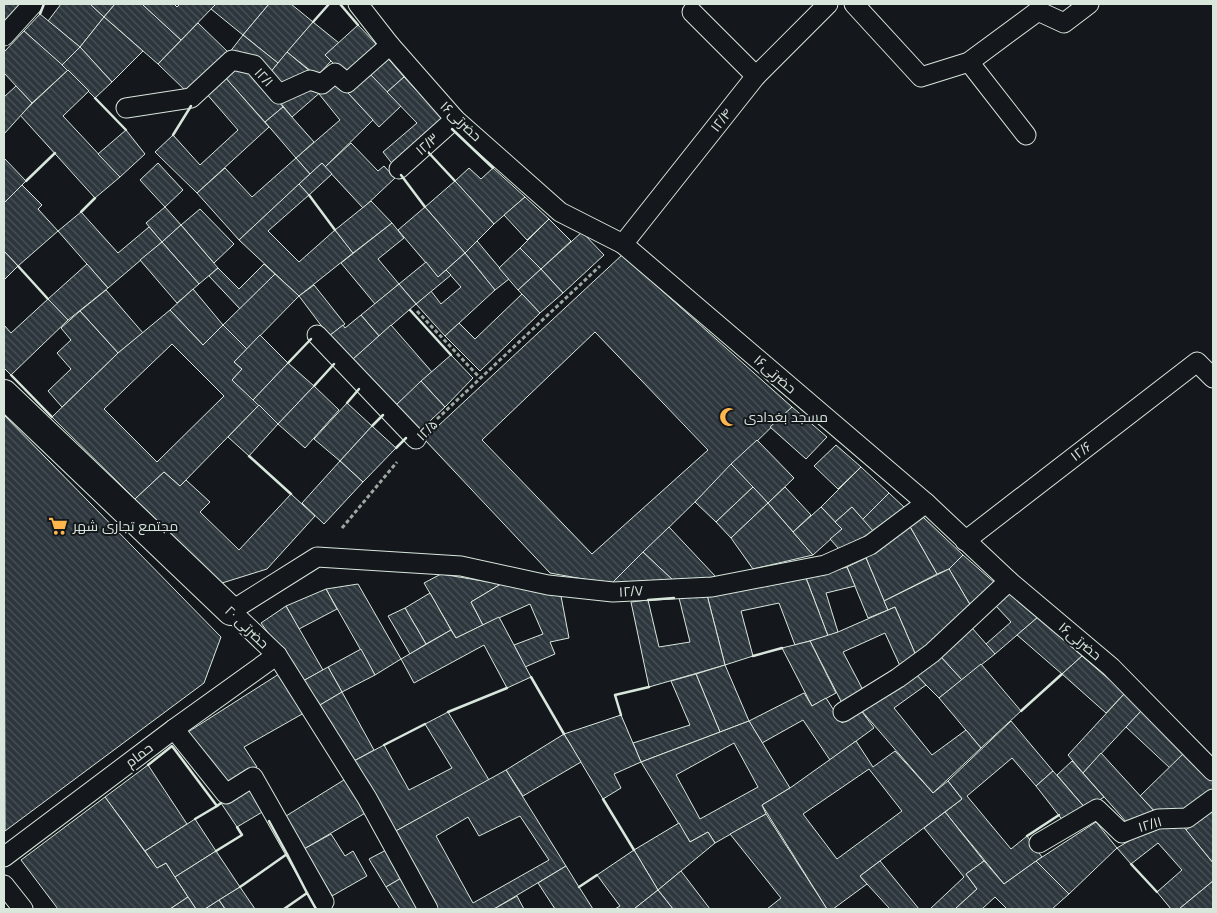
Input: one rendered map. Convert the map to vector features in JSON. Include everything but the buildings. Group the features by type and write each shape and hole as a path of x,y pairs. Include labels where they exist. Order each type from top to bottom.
{"street":[{"name":"حضرتی ۲۰","path":"4,394 231,611"}],"lane":[{"path":"4,36 33,4"},
{"name":"حضرتی۱۶","path":"358,4 390,45 455,119 560,212 623,244 926,503 1009,581 1111,667 1213,771"},
{"name":"۱۲/۴","path":"623,244 756,76 828,4"},
{"path":"854,4 921,76 969,62 1038,11 1064,24 1089,4"},
{"path":"692,12 756,76"},
{"name":"۱۲/۱","path":"126,108 191,98 232,60 254,65 279,94 310,80 322,84 335,73 347,83 390,45"},
{"path":"969,62 1026,135"},
{"name":"۱۲/۳","path":"399,169 455,119"},
{"path":"318,335 416,439"},
{"name":"۱۲/۶","path":"965,540 1197,362 1213,378"},
{"name":"۱۲/۷","path":"317,557 461,566 548,585 613,592 712,587 825,565 870,546 926,503"},
{"path":"231,611 317,557"},
{"path":"843,712 898,678 932,653 1009,581"},
{"name":"حضرتی ۲۰","path":"231,611 277,655 367,798 428,909"},
{"name":"حمام","path":"4,857 174,729 277,655"},
{"path":"174,729 226,794 254,777 324,902"},
{"name":"۱۲/۱۱","path":"1039,842 1097,809 1122,833 1158,819 1187,818 1213,799"},
{"path":"4,885 23,909"}],"path":[{"name":"۱۲/۵","path":"317,557 416,439 623,244"},
{"path":"417,311 480,378"}],"wall":[{"path":"40,14 44,4"},
{"path":"313,22 329,4"},
{"path":"340,4 358,25"},
{"path":"95,98 126,130"},
{"path":"173,135 191,106"},
{"path":"452,129 493,168"},
{"path":"428,152 455,181"},
{"path":"26,181 55,153"},
{"path":"401,175 425,207"},
{"path":"309,195 335,230"},
{"path":"81,212 95,198"},
{"path":"18,266 48,299"},
{"path":"410,310 451,355"},
{"path":"288,363 311,339"},
{"path":"314,386 334,364"},
{"path":"11,375 52,417"},
{"path":"347,403 359,389"},
{"path":"372,426 383,415"},
{"path":"396,448 406,438"},
{"path":"249,456 291,494"},
{"path":"648,600 674,598"},
{"path":"753,656 782,648"},
{"path":"1021,711 1062,674"},
{"path":"531,677 564,734"},
{"path":"621,715 615,695 649,687"},
{"path":"448,712 507,688"},
{"path":"384,745 425,724"},
{"path":"148,765 172,746 217,806 221,803"},
{"path":"603,799 634,850"},
{"path":"195,819 217,806"},
{"path":"1027,836 1059,815"},
{"path":"269,821 287,854"},
{"path":"216,851 242,835 237,827"},
{"path":"240,887 287,854 307,893"},
{"path":"1131,864 1157,892"},
{"path":"579,887 597,875"},
{"path":"284,909 307,893 316,909"}],"place":[{"name":"مسجد بغدادی","path":"729,417"},
{"name":"مجتمع تجاری شهر","path":"58,526"}]}
